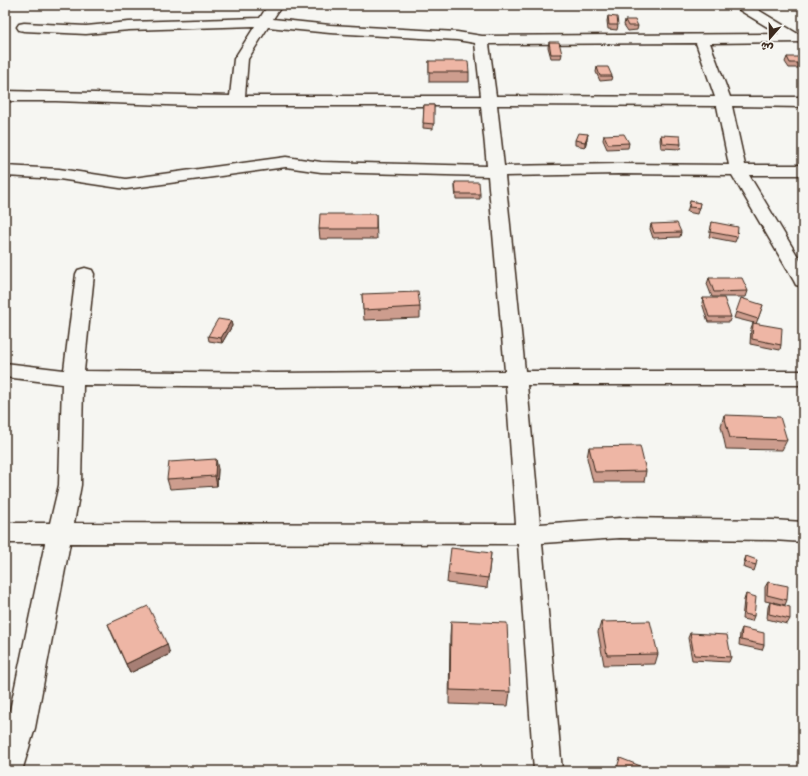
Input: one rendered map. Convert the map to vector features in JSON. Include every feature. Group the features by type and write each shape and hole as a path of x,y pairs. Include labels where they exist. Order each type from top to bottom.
{"street":[{"path":"237,101 241,58 275,5"},
{"path":"741,5 799,38"},
{"path":"24,27 86,30 129,26 263,22 330,29 457,36 482,40 702,40 799,38"},
{"path":"482,40 496,171 530,534 548,771"},
{"path":"702,40 724,102 725,114 738,170 803,281"},
{"path":"5,96 237,101 489,102 600,100 803,102"},
{"path":"5,171 59,174 126,184 286,162 321,167 496,171 619,169 803,170"},
{"path":"8,771 21,728 70,485 73,378 85,274"},
{"path":"5,370 73,378 275,380 803,378"},
{"path":"5,533 530,534 620,528 773,530 803,532"}],"building":[{"path":"608,16 617,17 618,25 609,25"},
{"path":"625,20 635,20 638,26 628,26"},
{"path":"549,42 559,42 562,54 551,54"},
{"path":"787,57 800,57 803,63 790,63"},
{"path":"429,61 468,61 469,72 429,72"},
{"path":"597,67 608,67 612,76 600,76"},
{"path":"424,105 434,105 434,124 423,123"},
{"path":"578,133 588,134 585,142 575,140"},
{"path":"624,134 629,143 608,144 604,135"},
{"path":"661,135 680,136 681,144 662,143"},
{"path":"455,182 479,182 480,194 456,194"},
{"path":"690,201 700,203 699,208 689,207"},
{"path":"320,214 376,214 376,229 319,229"},
{"path":"712,222 738,227 737,237 710,232"},
{"path":"677,223 681,232 654,233 651,224"},
{"path":"709,278 742,278 748,291 714,292"},
{"path":"418,292 420,307 363,310 362,294"},
{"path":"703,298 724,298 731,317 709,317"},
{"path":"741,298 763,305 758,319 736,312"},
{"path":"218,319 231,321 221,338 208,336"},
{"path":"753,323 782,328 781,345 752,339"},
{"path":"724,415 780,417 787,440 730,438"},
{"path":"640,446 646,471 595,472 589,447"},
{"path":"216,459 215,476 167,479 169,462"},
{"path":"451,548 491,553 488,578 448,573"},
{"path":"746,556 757,560 756,565 745,562"},
{"path":"768,582 788,586 787,600 767,595"},
{"path":"746,594 756,597 754,616 744,614"},
{"path":"770,602 790,607 790,619 769,614"},
{"path":"148,606 167,644 126,664 108,624"},
{"path":"451,621 507,623 510,692 450,690"},
{"path":"650,621 658,654 607,655 601,622"},
{"path":"742,628 764,633 764,645 741,640"},
{"path":"690,633 727,635 731,657 694,655"},
{"path":"620,758 643,767 642,771 616,771"}]}
